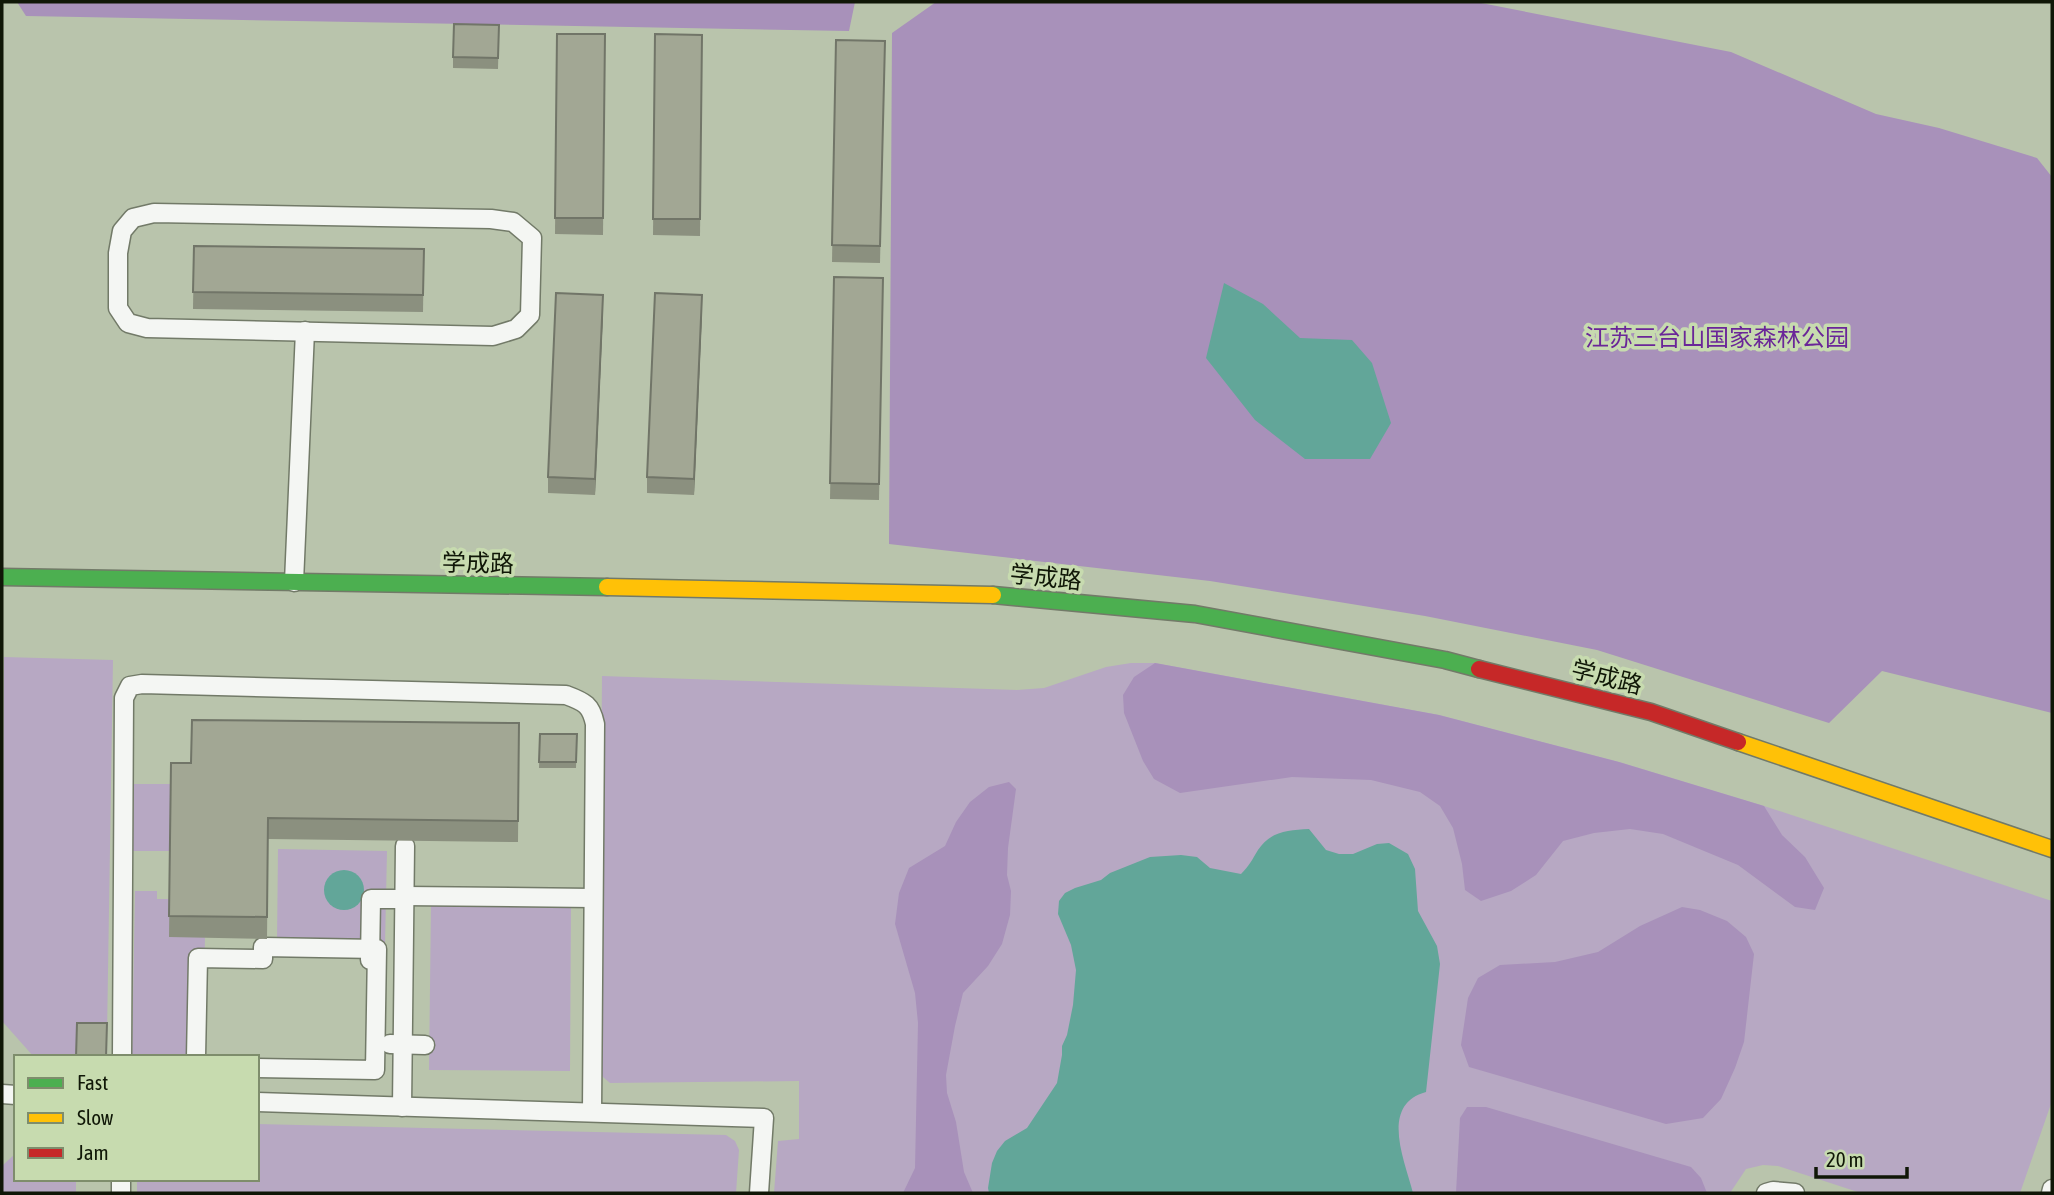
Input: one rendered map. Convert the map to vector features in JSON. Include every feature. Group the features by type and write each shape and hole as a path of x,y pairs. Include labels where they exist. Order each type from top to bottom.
{"street":[{"name":"学成路","path":"2,577 986,594 1195,614 1445,660 1650,712 2052,849"}],"lane":[{"path":"167,213 491,219 513,222 532,238 530,315 516,330 493,336 305,331 147,328 128,323 118,308 118,253 122,231 133,218 167,213"},
{"path":"294,582 305,331"},
{"path":"122,1055 124,698 130,686 142,684 566,695 581,701 592,710 594,724 592,1112"},
{"path":"402,1107 405,846"},
{"path":"370,948 371,898 593,898"},
{"path":"196,1055 198,958 263,959 263,947 377,949 375,1070 259,1068"},
{"path":"376,1044 425,1045"},
{"path":"259,1102 764,1118 759,1193"},
{"path":"1766,1193 1795,1193"}],"shaded area":[{"path":"4,657 113,660 107,1035 77,1034 76,1055 32,1055 2,1021"},
{"path":"1155,663 1439,715 1619,762 1764,806 2052,901 2052,1101 2020,1193 1861,1193 1778,1166 1763,1165 1746,1169 1730,1193 774,1193 778,1141 799,1139 799,1081 610,1083 603,1077 599,1069 602,676 1017,690 1044,688 1106,667"},
{"path":"132,784 171,784 171,851 131,851"},
{"path":"278,849 387,851 385,944 277,942"},
{"path":"135,891 157,891 157,899 170,899 205,938 202,1055 132,1055"},
{"path":"431,905 571,906 570,1071 429,1070"},
{"path":"259,1124 726,1135 735,1141 739,1150 736,1193 137,1193 137,1181 259,1181"},
{"path":"14,1155 14,1181 76,1181 76,1193 2,1193 2,1166"}],"green space":[{"path":"17,2 855,2 849,31 26,16"},
{"name":"江苏三台山国家森林公园","path":"936,2 1476,2 1731,52 1876,114 1939,128 2037,158 2052,177 2052,713 1882,671 1829,723 1597,650 1425,616 1210,581 889,544 892,33"},
{"path":"1155,663 1439,715 1619,762 1764,806 1782,835 1805,857 1824,888 1815,910 1795,907 1738,865 1663,834 1630,829 1594,833 1563,841 1536,875 1511,891 1481,901 1465,890 1453,828 1440,806 1420,792 1371,780 1292,777 1180,793 1154,779 1143,761 1124,713 1123,695 1134,677"},
{"path":"1009,782 1016,789 1008,848 1010,915 1002,944 988,966 963,993 946,1075 947,1093 956,1122 964,1172 973,1193 903,1193 915,1168 918,1023 915,993 895,924 899,893 909,868 945,846 956,822 970,802 989,787"},
{"path":"1682,907 1700,910 1727,921 1746,937 1754,954 1744,1042 1721,1099 1703,1118 1666,1124 1469,1067 1461,1045 1468,998 1478,978 1500,965 1555,962 1598,952 1640,926"},
{"path":"1467,1107 1486,1107 1691,1167 1701,1178 1707,1193 1456,1193 1460,1118"}],"water":[{"path":"1224,283 1263,304 1300,338 1352,340 1372,363 1391,423 1370,459 1305,459 1255,420 1206,358"},
{"path":"1309,829 1326,850 1339,854 1353,854 1377,844 1389,843 1408,854 1415,869 1418,911 1437,946 1440,964 1426,1092 1412,1099 1403,1109 1399,1121 1401,1150 1413,1193 989,1193 992,1163 997,1151 1005,1141 1027,1128 1057,1083 1062,1046 1073,1005 1076,970 1071,945 1058,914 1059,901 1065,893 1150,857 1197,857 1210,868 1241,874 1263,844 1274,835"},
{"path":"344,870 352,871 358,876 363,882 363,898 358,904 352,909 344,910 336,909 330,904 325,898 324,890 325,882 330,876 336,871"}],"building":[{"path":"454,24 499,25 498,58 453,57"},
{"path":"557,34 605,34 603,218 555,218"},
{"path":"655,34 702,35 700,219 653,219"},
{"path":"836,40 885,41 880,246 832,245"},
{"path":"194,246 424,249 423,295 193,292"},
{"path":"834,277 883,278 879,484 830,483"},
{"path":"556,293 603,295 595,479 548,477"},
{"path":"655,293 702,295 694,479 647,477"},
{"path":"192,720 519,723 518,821 268,818 267,917 169,916 171,763 191,763"},
{"path":"540,734 577,734 576,762 539,762"},
{"path":"77,1023 107,1023 106,1055 76,1055"}],"traffic: fast":[{"path":"2,577 607,587"},
{"path":"993,595 1195,614 1445,660 1479,669"}],"traffic: slow":[{"path":"607,587 993,595"},
{"path":"1738,742 2052,849"}],"traffic: jam":[{"path":"1479,669 1651,712 1738,742"}]}
